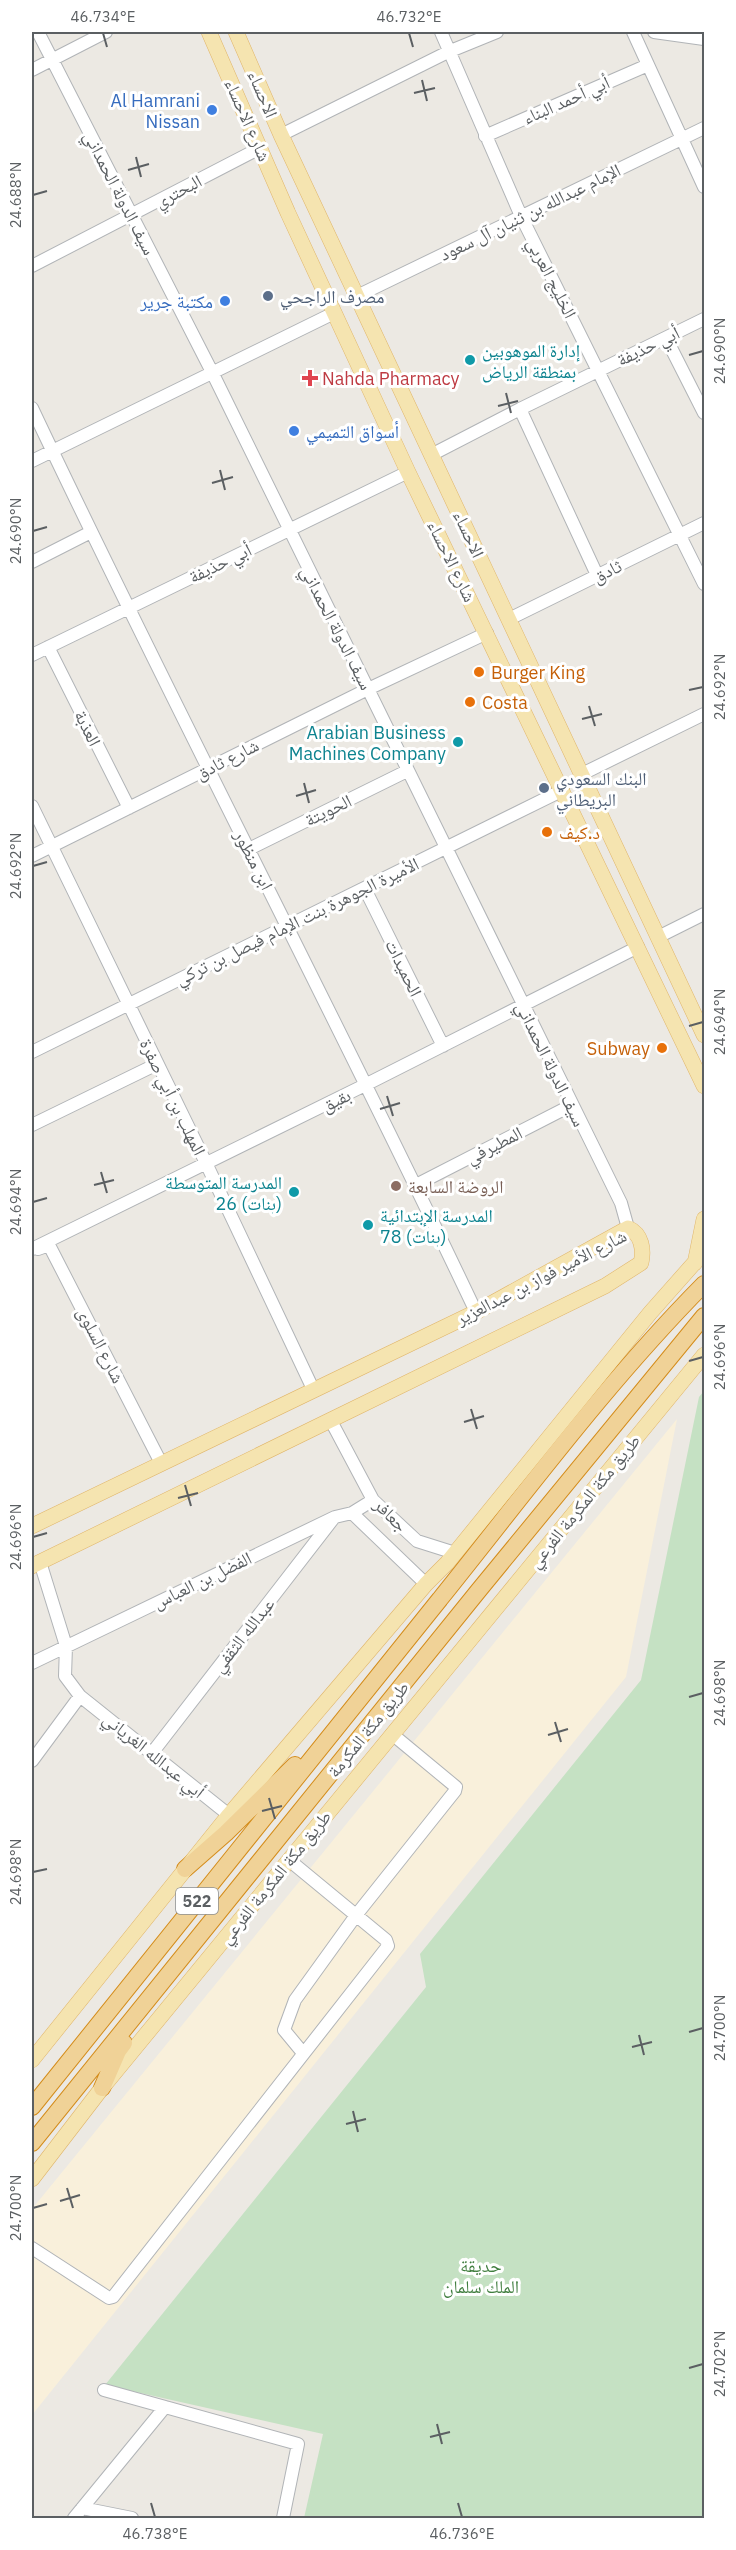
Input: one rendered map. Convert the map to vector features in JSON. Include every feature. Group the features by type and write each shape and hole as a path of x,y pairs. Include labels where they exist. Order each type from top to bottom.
{"highway":[{"name":"طريق مكة المكرمة","path":"32,2107 459,1577 575,1428 639,1354 705,1284"},
{"name":"طريق مكة المكرمة","path":"32,2143 255,1870 479,1590 705,1316"},
{"path":"185,1869 245,1814 363,1696"},
{"path":"102,2088 118,2051 255,1870"}],"main road":[{"name":"شارع الاحساء","path":"209,32 334,313 408,472 488,633 705,1086"},
{"name":"الاحساء","path":"236,32 280,135 705,1035"},
{"path":"32,2060 229,1815 455,1553 650,1313 700,1258 705,1219"},
{"name":"شارع الأمير فواز بن عبدالعزير","path":"32,1526 476,1312 628,1228 638,1237 643,1254 641,1263 604,1286 36,1564"},
{"path":"678,1281 700,1275 705,1279"},
{"name":"طريق مكة المكرمة الفرعي","path":"32,2179 102,2088 705,1355"}],"street":[{"name":"سيف الدولة الحمداني","path":"38,32 212,372 368,688 621,1203 628,1228"},
{"path":"32,70 106,32"},
{"name":"الخليج العربي","path":"441,32 521,216 705,584"},
{"path":"280,135 448,52 497,32"},
{"path":"633,32 705,187"},
{"path":"654,32 705,39"},
{"name":"أبي أحمد البناء","path":"485,136 648,65"},
{"name":"الإمام عبدالله بن ثنيان آل سعود","path":"357,296 705,128"},
{"name":"البحتري","path":"32,266 260,148"},
{"path":"32,461 334,313"},
{"name":"أبي حذيفة","path":"432,455 520,409 705,319"},
{"path":"666,338 705,413"},
{"name":"ابن منظور","path":"32,408 128,608 416,1185 476,1312"},
{"path":"520,409 597,575"},
{"name":"أبي حذيفة","path":"32,656 408,472"},
{"name":"ثادق","path":"509,620 705,523"},
{"path":"32,562 91,532"},
{"name":"شارع ثادق","path":"32,856 368,688 488,633"},
{"name":"العذبة","path":"48,647 129,808"},
{"path":"582,774 705,714"},
{"name":"الحويتة","path":"249,849 407,771"},
{"name":"الأميرة الجوهرة بنت الإمام فيصل بن تركي","path":"32,1052 562,790"},
{"name":"المهلب بن أبي صفرة","path":"32,806 313,1389"},
{"name":"الحميدات","path":"364,889 442,1046"},
{"path":"658,937 705,914"},
{"name":"بقيق","path":"32,1250 638,947"},
{"path":"32,1125 157,1064"},
{"name":"المطيرفي","path":"416,1185 572,1105"},
{"name":"شارع السلوى","path":"32,1250 50,1245 161,1463"},
{"name":"جعافر","path":"331,1420 373,1500 417,1541 455,1553"},
{"name":"الفضل بن العباس","path":"32,1663 335,1517 352,1513 373,1500"},
{"path":"352,1513 426,1584"},
{"name":"عبدالله الثقفي","path":"152,1753 335,1517"},
{"path":"32,1761 80,1696 65,1676 66,1646 36,1564"},
{"name":"أبي عبدالله الغرياني","path":"80,1696 229,1815"},
{"path":"303,2053 284,2030 295,2000 357,1914 455,1791 456,1787 392,1734"},
{"path":"32,2248 109,2298 113,2297 388,1946 386,1940 357,1914 289,1860"},
{"path":"105,2390 298,2444 283,2518"},
{"path":"74,2518 165,2407"},
{"path":"82,2508 132,2518"}],"shaded area":[{"path":"677,1419 626,1677 32,2415 32,2209"}],"green space":[{"name":"حديقة الملك سلمان","path":"704,1391 704,2518 304,2518 323,2434 105,2385 426,1987 420,1954 641,1680 699,1397"}],"place":[{"name":"Al Hamrani Nissan","path":"212,110"},
{"name":"مصرف الراجحي","path":"268,296"},
{"name":"مكتبة جرير","path":"225,301"},
{"name":"إدارة الموهوبين بمنطقة الرياض","path":"470,360"},
{"name":"Nahda Pharmacy","path":"310,378"},
{"name":"أسواق التميمي","path":"294,431"},
{"name":"Burger King","path":"479,672"},
{"name":"Costa","path":"470,702"},
{"name":"Arabian Business Machines Company","path":"458,742"},
{"name":"البنك السعودي البريطاني","path":"544,788"},
{"name":"د.كيف","path":"547,832"},
{"name":"Subway","path":"662,1048"},
{"name":"الروضة السابعة","path":"396,1186"},
{"name":"المدرسة المتوسطة 26 (بنات)","path":"294,1192"},
{"name":"المدرسة الإبتدائية 78 (بنات)","path":"368,1225"}]}
